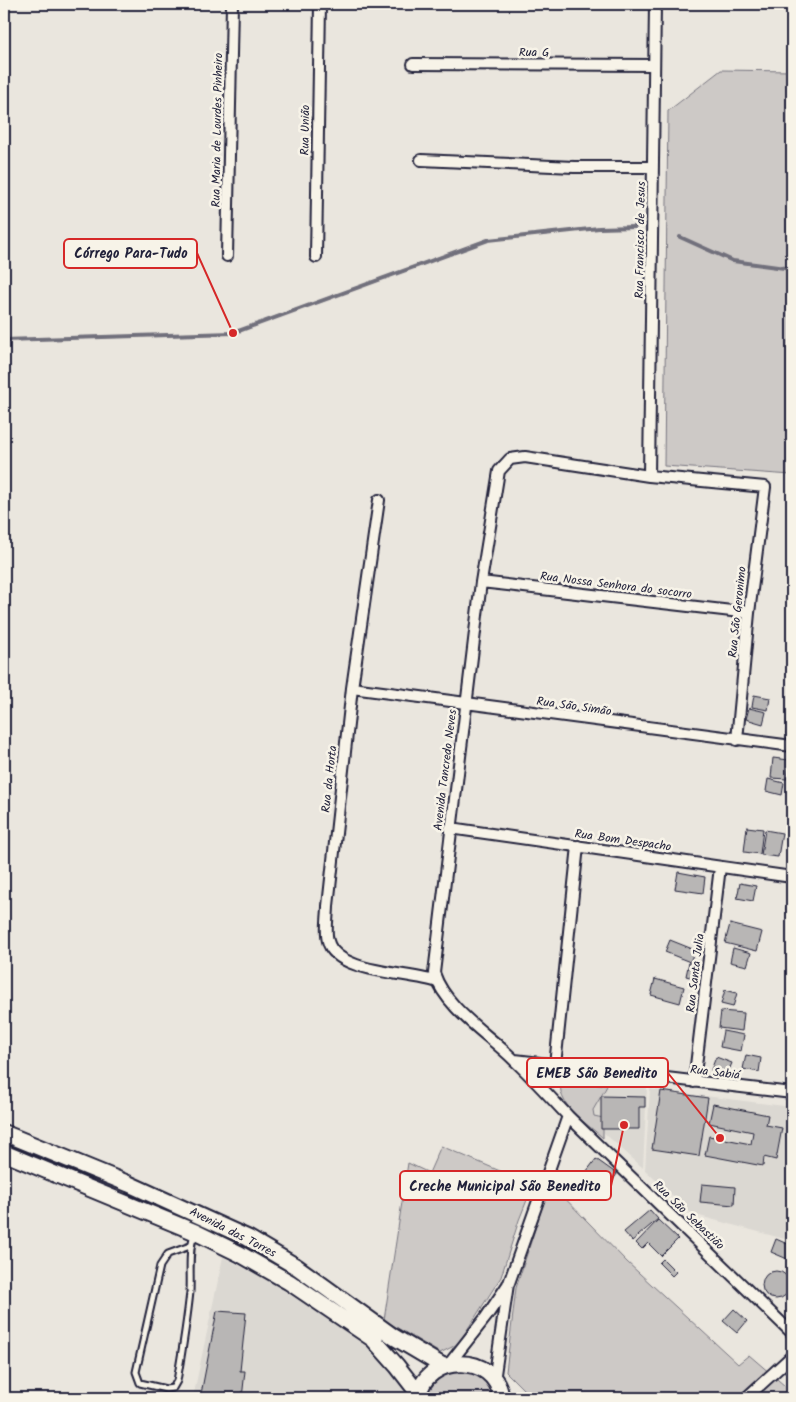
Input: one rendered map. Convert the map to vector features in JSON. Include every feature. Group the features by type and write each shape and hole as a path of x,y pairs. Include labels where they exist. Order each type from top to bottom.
{"main road":[{"name":"Avenida das Torres","path":"4,1133 129,1184 248,1238 297,1267 394,1337 446,1365"},
{"name":"Avenida das Torres","path":"4,1153 193,1239 240,1254 288,1282 373,1339 397,1366 418,1396"},
{"name":"Avenida das Torres","path":"418,1396 424,1382 432,1372 446,1365 462,1363 474,1365 486,1372 494,1381 501,1398"}],"street":[{"name":"Rua Maria de Lourdes Pinheiro","path":"227,256 232,4"},
{"name":"Rua União","path":"316,257 320,4"},
{"name":"Rua Francisco de Jesus","path":"649,476 655,4"},
{"name":"Rua G","path":"413,64 654,65"},
{"path":"421,160 574,168 654,167"},
{"name":"Avenida Tancredo Neves","path":"437,982 434,973 450,828 481,582 499,471 510,459 525,457 649,476 765,487"},
{"name":"Rua São Geronimo","path":"737,740 749,613 765,487"},
{"name":"Rua da Horta","path":"379,500 352,688 328,906 328,942 338,957 357,965 437,982"},
{"name":"Rua Nossa Senhora do socorro","path":"481,582 749,613"},
{"name":"Rua São Simão","path":"352,688 792,746"},
{"name":"Rua Bom Despacho","path":"450,828 792,877"},
{"path":"555,1065 578,846"},
{"name":"Rua Santa Julia","path":"694,1082 720,867"},
{"path":"437,982 461,1012 515,1060 568,1116 509,1283 494,1381"},
{"name":"Rua Sabiá","path":"515,1060 792,1093"},
{"name":"Rua São Sebastião","path":"568,1116 792,1333"},
{"path":"446,1365 486,1317 509,1283"},
{"path":"746,1398 792,1356"}],"lane":[{"path":"193,1239 189,1298 177,1381 173,1388 166,1389 140,1383 136,1372 160,1266 168,1254 193,1239"}],"shaded area":[{"path":"721,70 792,71 792,475 664,466 668,111"},
{"path":"562,1080 607,1086 593,1110 594,1116 603,1118 603,1138 581,1120 567,1105 562,1097"},
{"path":"612,1084 647,1087 643,1168 603,1132 603,1118 594,1116 593,1109 607,1086"},
{"path":"650,1089 792,1107 792,1241 692,1214 645,1170"},
{"path":"441,1146 533,1185 519,1220 501,1277 458,1344 440,1353 384,1320 408,1163 429,1173"},
{"path":"550,1183 627,1262 738,1364 749,1355 792,1392 792,1398 532,1398 506,1372 516,1288"},
{"path":"223,1257 269,1281 337,1325 375,1353 395,1375 409,1398 240,1398 194,1393"},
{"path":"449,1367 485,1375 496,1398 423,1398 424,1392"}],"building":[{"path":"754,695 770,698 768,710 752,707"},
{"path":"749,708 766,712 763,724 746,719"},
{"path":"788,715 792,715 792,735 786,734"},
{"path":"773,758 789,760 787,779 771,778"},
{"path":"768,779 784,783 782,795 766,791"},
{"path":"747,827 763,829 760,854 744,852"},
{"path":"765,830 782,833 778,857 761,855"},
{"path":"678,872 705,877 703,893 675,889"},
{"path":"740,883 756,886 753,901 737,898"},
{"path":"790,884 792,884 792,911 786,910"},
{"path":"730,924 762,932 757,951 725,943"},
{"path":"670,940 695,950 690,962 665,952"},
{"path":"733,948 751,953 747,966 730,962"},
{"path":"689,962 697,964 694,978 686,976"},
{"path":"655,979 684,987 680,1003 651,995"},
{"path":"725,990 737,993 733,1007 721,1004"},
{"path":"721,1011 744,1013 742,1031 719,1028"},
{"path":"723,1031 744,1035 741,1051 720,1047"},
{"path":"746,1055 761,1058 759,1072 743,1069"},
{"path":"716,1057 732,1063 727,1075 711,1070"},
{"path":"661,1091 708,1098 699,1156 652,1149"},
{"path":"601,1096 645,1097 645,1107 639,1107 639,1129 601,1129"},
{"path":"713,1104 768,1115 766,1125 782,1128 776,1160 764,1157 763,1166 705,1155 709,1136 751,1144 753,1132 709,1123"},
{"path":"596,1159 617,1174 602,1196 580,1180"},
{"path":"702,1184 735,1187 734,1205 700,1202"},
{"path":"650,1210 658,1219 632,1241 624,1232"},
{"path":"658,1220 678,1239 661,1256 648,1243 642,1249 636,1243"},
{"path":"776,1239 792,1246 792,1261 771,1252"},
{"path":"663,1259 676,1272 672,1276 659,1263"},
{"path":"776,1271 786,1275 790,1285 786,1295 776,1299 766,1295 762,1285 766,1275"},
{"path":"734,1309 747,1321 737,1333 723,1321"},
{"path":"217,1311 246,1313 240,1371 245,1371 242,1398 201,1394"}],"waterway":[{"path":"4,340 233,333 488,240 599,228 635,227"},
{"path":"680,237 733,261 792,269"}],"place":[{"name":"Córrego Para-Tudo","path":"233,333"},
{"name":"Creche Municipal São Benedito","path":"624,1125"},
{"name":"EMEB São Benedito","path":"720,1138"}]}
